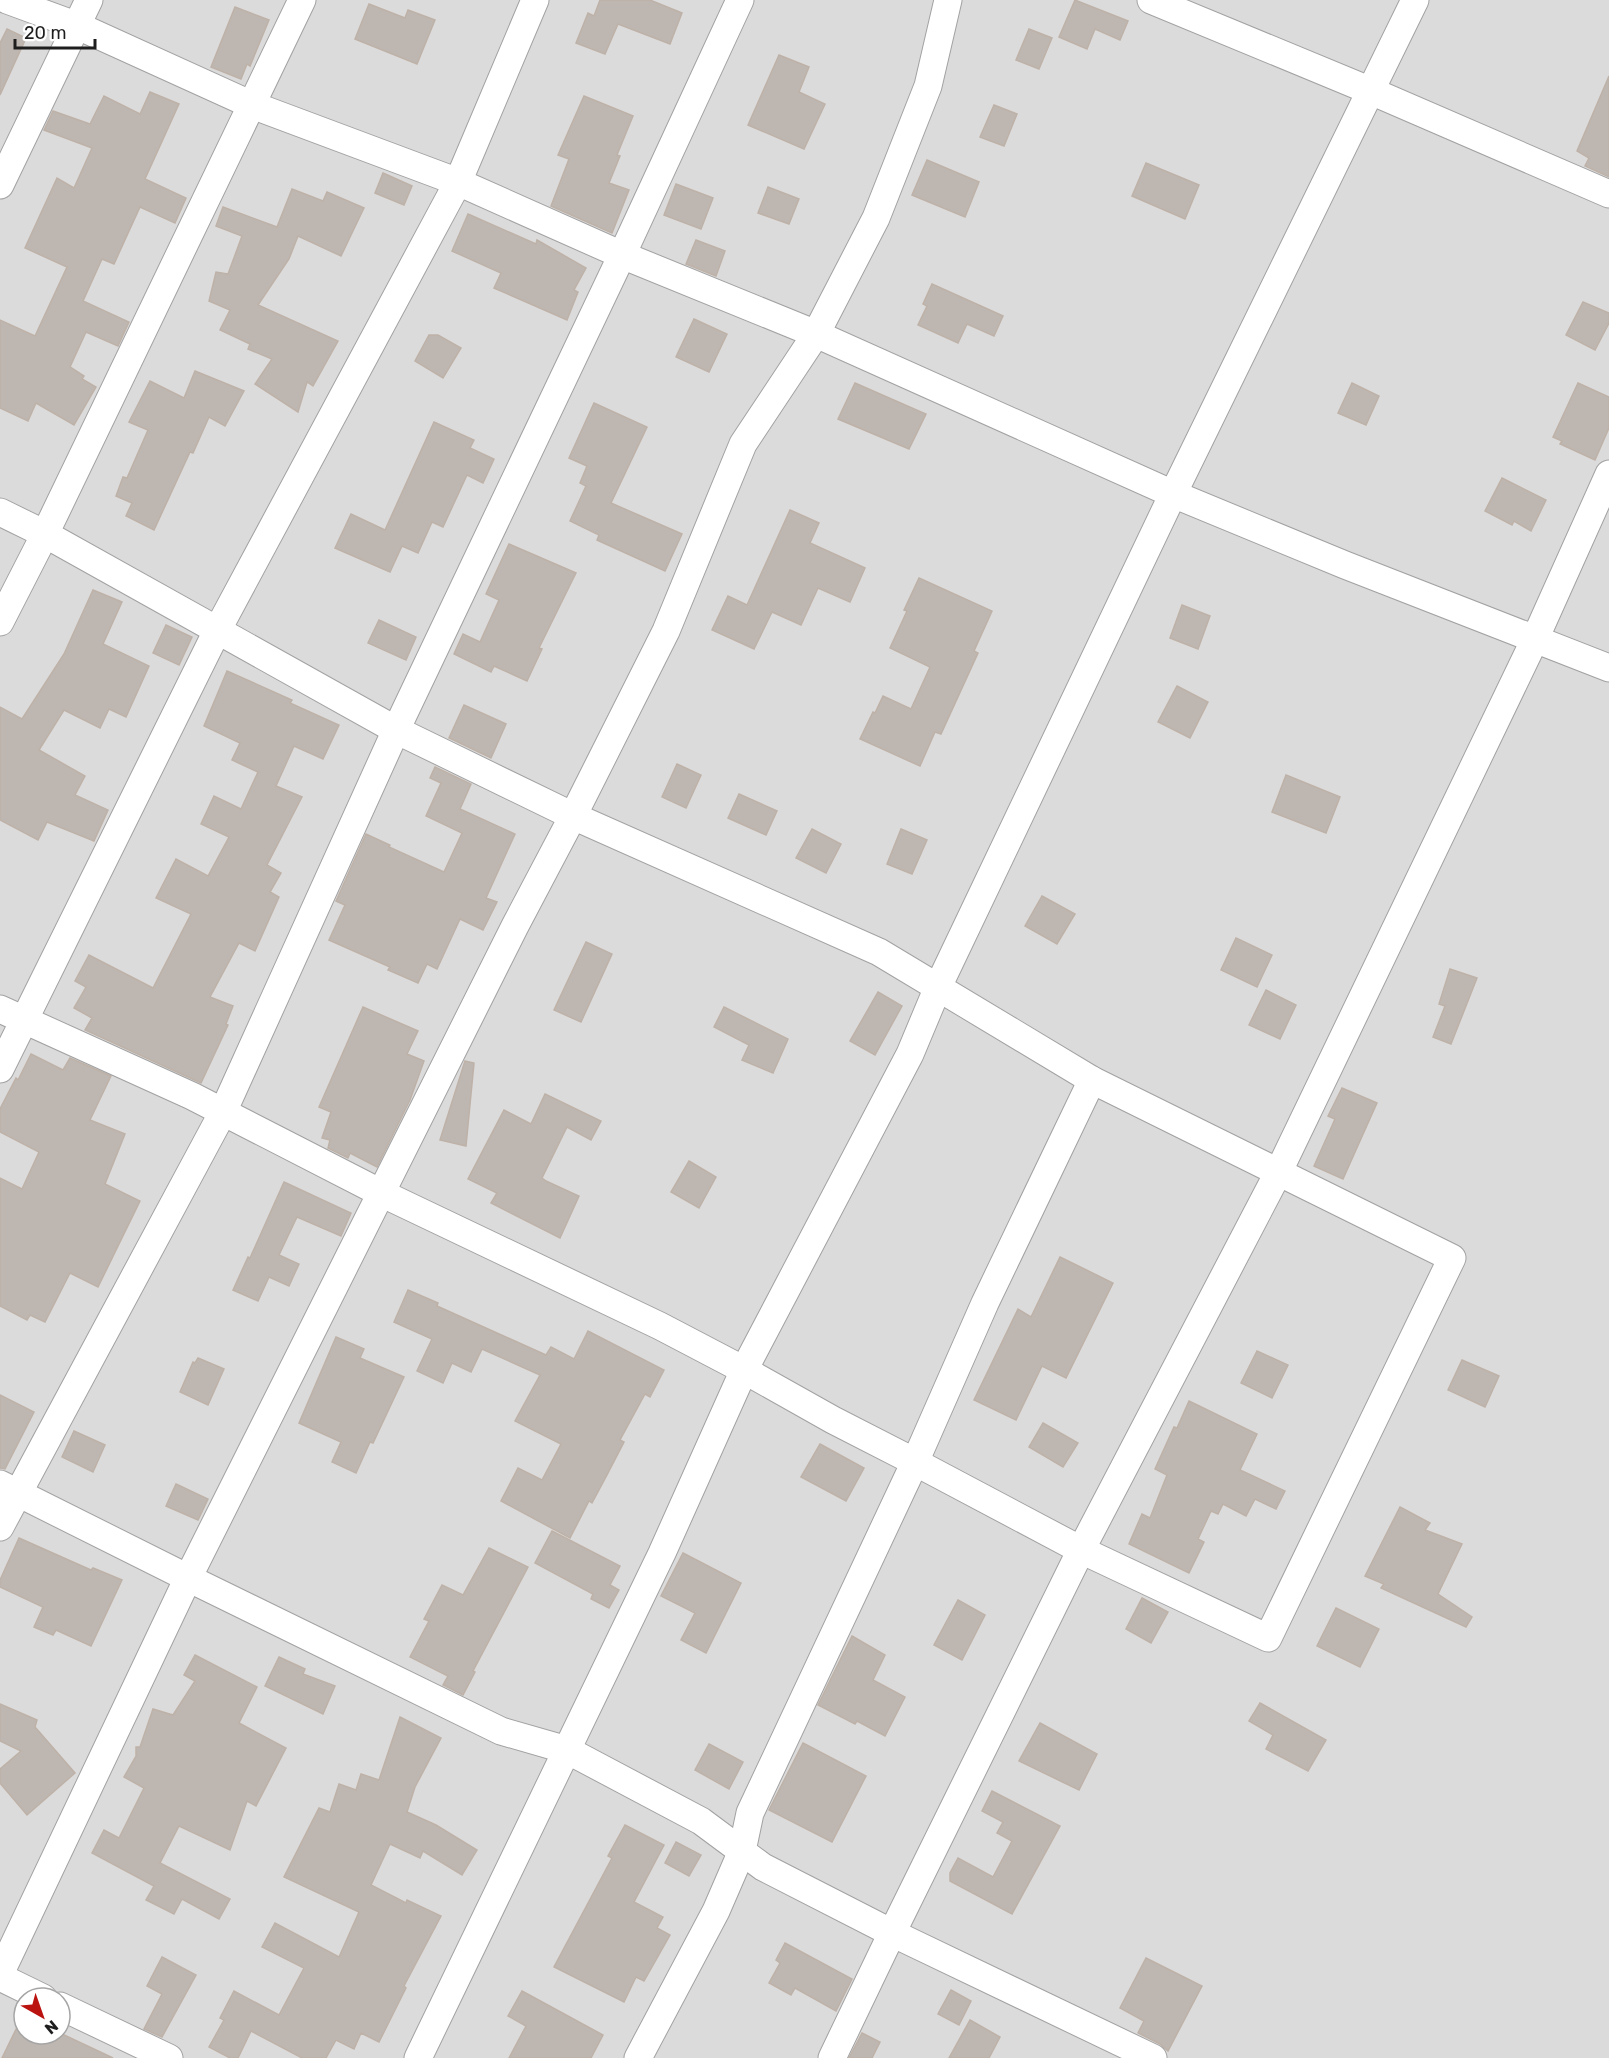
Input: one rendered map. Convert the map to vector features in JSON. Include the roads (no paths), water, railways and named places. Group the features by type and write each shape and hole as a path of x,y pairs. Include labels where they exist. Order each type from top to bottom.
{"street":[{"path":"7,0 78,26 252,105 458,182 622,255 816,334 1173,494 1345,565 1609,668"},
{"path":"0,185 89,0"},
{"path":"0,622 45,534 302,0"},
{"path":"0,1069 11,1015 458,182 535,0"},
{"path":"0,1527 9,1488 223,1112 396,730 622,255 740,0"},
{"path":"20,1986 0,1976 188,1578 515,926 666,631 742,444 816,334 876,218 928,86 948,0"},
{"path":"1150,0 1371,91 1609,194"},
{"path":"418,2058 662,1553 744,1370 910,1054 938,987 1173,494 1415,0"},
{"path":"832,2058 1081,1550 1278,1173 1535,639 1609,474"},
{"path":"0,512 45,534 218,629 396,730 573,816 879,952 1092,1080 1452,1258 1268,1638 1081,1550 660,1326 381,1193 223,1112 11,1015"},
{"path":"638,2058 716,1911 742,1851 750,1813 915,1461 985,1302 1092,1080"},
{"path":"9,1488 501,1731 567,1750 701,1821 763,1867 892,1933 1153,2058"},
{"path":"72,2012 169,2058"}]}
